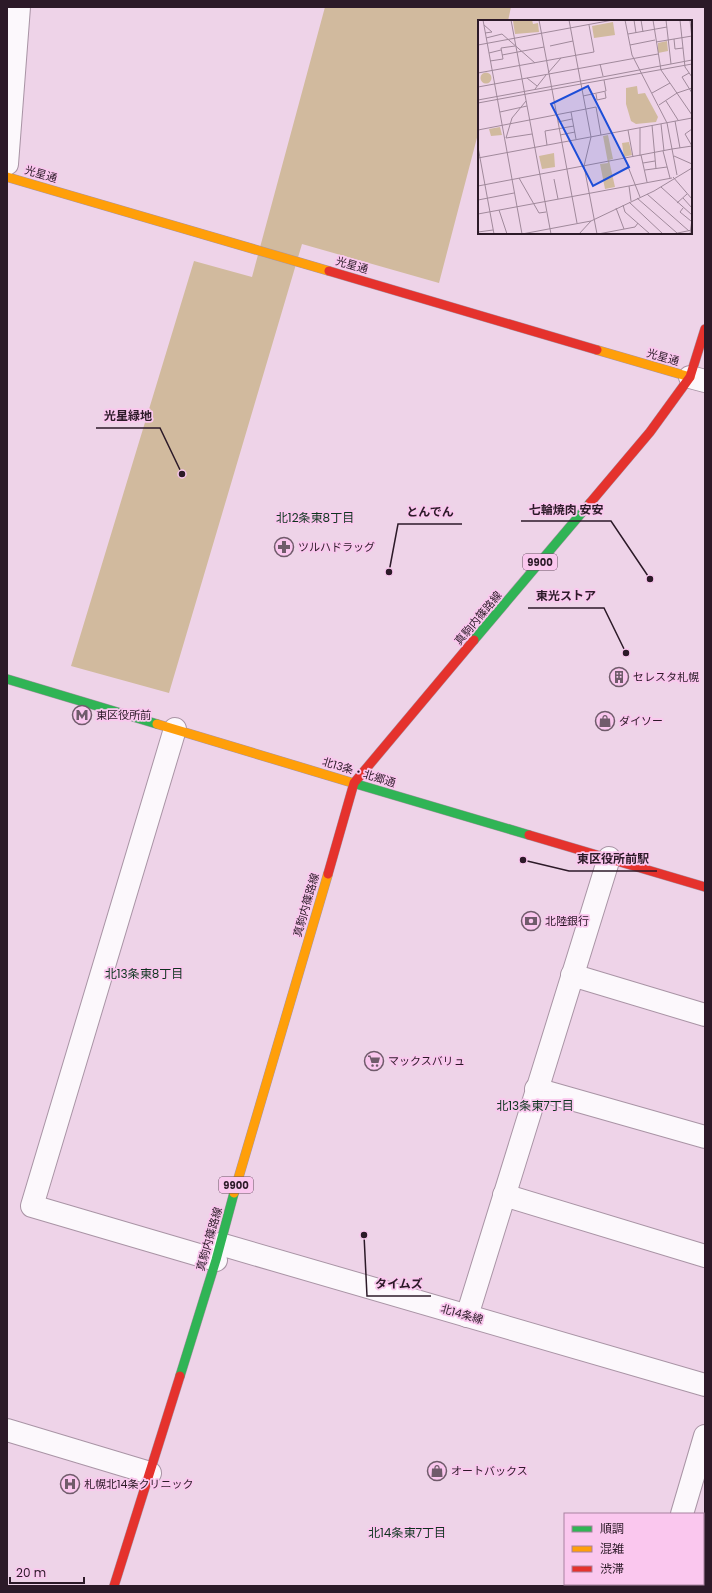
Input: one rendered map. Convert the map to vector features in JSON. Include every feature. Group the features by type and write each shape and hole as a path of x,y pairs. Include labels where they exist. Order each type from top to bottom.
{"street":[{"path":"7,164 19,7"},
{"name":"光星通","path":"7,177 698,379"},
{"name":"真駒内篠路線","path":"114,1586 218,1252 354,783 650,432 698,379 705,329"},
{"name":"北13条・北郷通","path":"7,678 354,783 705,886"},
{"name":"北14条線","path":"175,729 32,1206 467,1316 705,1385"},
{"path":"467,1316 608,858"},
{"path":"572,976 705,1015"},
{"path":"536,1089 705,1138"},
{"path":"504,1195 705,1256"},
{"path":"7,1430 150,1473"},
{"path":"682,1513 705,1436"}],"shaded area":[{"path":"325,7 511,7 508,20 478,20 478,134 439,283 302,244 169,693 71,666 194,261 252,277"}],"traffic: fast":[{"path":"474,640 590,503"},
{"path":"7,679 157,724"},
{"path":"353,783 529,835"},
{"path":"180,1376 216,1260 234,1193"}],"traffic: slow":[{"path":"7,177 329,271"},
{"path":"597,350 690,377"},
{"path":"157,724 353,783"},
{"path":"234,1193 328,874"}],"traffic: jam":[{"path":"329,271 597,350"},
{"path":"590,503 650,432 690,377 705,329"},
{"path":"328,874 354,783 474,640"},
{"path":"529,835 705,887"},
{"path":"114,1586 180,1376"}],"place":[{"name":"光星緑地","path":"182,474"},
{"name":"ツルハドラッグ","path":"284,547"},
{"name":"とんでん","path":"389,572"},
{"name":"七輪焼肉 安安","path":"650,579"},
{"name":"東光ストア","path":"626,653"},
{"name":"セレスタ札幌","path":"619,677"},
{"name":"東区役所前","path":"82,715"},
{"name":"ダイソー","path":"605,721"},
{"name":"東区役所前駅","path":"523,860"},
{"name":"北陸銀行","path":"531,921"},
{"name":"マックスバリュ","path":"374,1061"},
{"name":"タイムズ","path":"364,1235"},
{"name":"オートバックス","path":"437,1471"},
{"name":"札幌北14条クリニック","path":"70,1484"}],"district":[{"name":"北12条東8丁目","path":"315,517"},
{"name":"北13条東8丁目","path":"144,973"},
{"name":"北13条東7丁目","path":"535,1105"},
{"name":"北14条東7丁目","path":"407,1532"}]}
